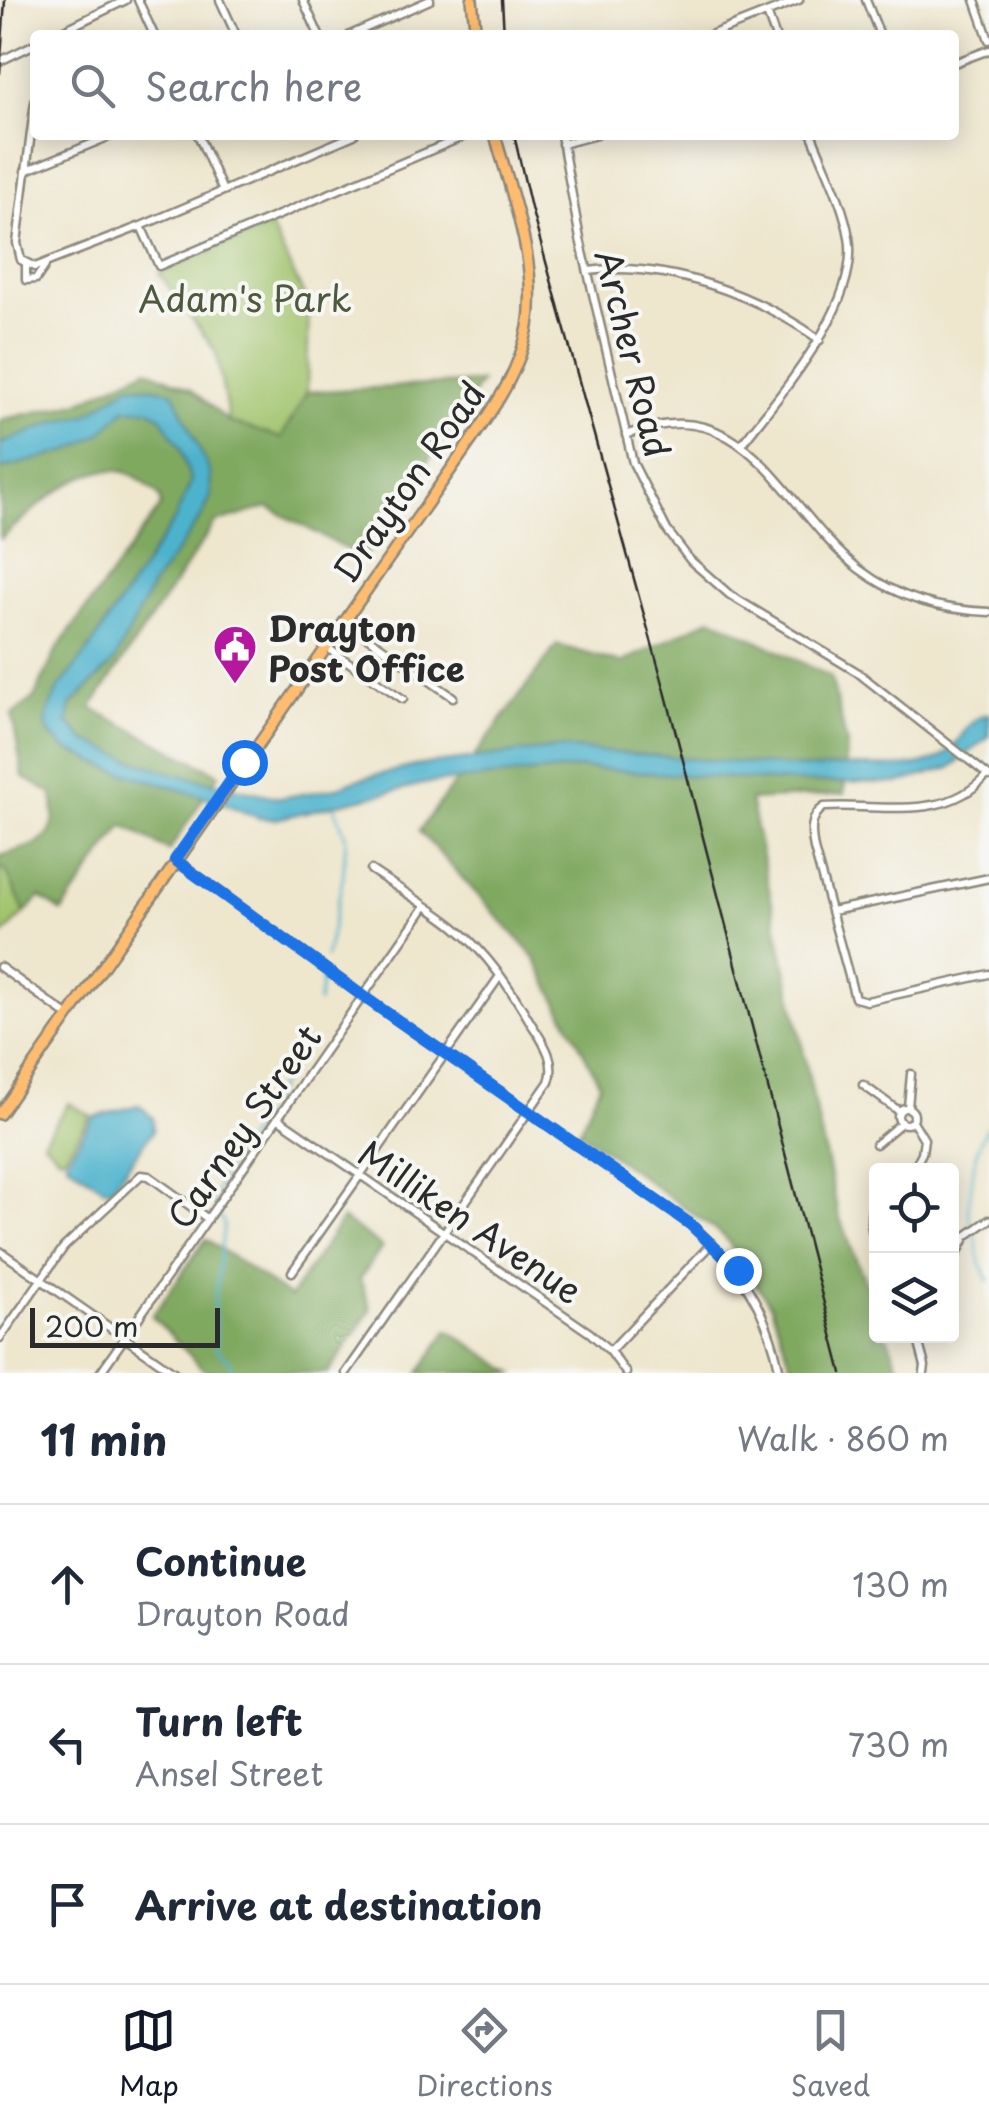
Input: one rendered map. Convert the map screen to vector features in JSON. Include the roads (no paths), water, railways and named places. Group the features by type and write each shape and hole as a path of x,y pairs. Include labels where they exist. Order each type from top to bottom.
{"main road":[{"path":"472,0 475,30"},
{"name":"Drayton Road","path":"0,1114 501,398 526,334 529,312 527,264 496,140"}],"street":[{"path":"63,30 112,3 126,0"},
{"path":"138,0 152,30"},
{"path":"220,0 234,30"},
{"path":"304,0 317,30"},
{"path":"361,30 430,0"},
{"path":"723,30 799,0"},
{"path":"866,0 878,30"},
{"path":"975,0 989,40"},
{"path":"767,13 773,30"},
{"path":"0,61 30,46"},
{"path":"959,62 989,50"},
{"path":"30,136 16,243 19,258 26,264 45,265 342,140"},
{"path":"25,171 101,140"},
{"path":"200,140 224,191"},
{"path":"141,226 159,266 455,140"},
{"name":"Archer Road","path":"562,140 632,463 678,546 703,573 752,610 857,672 988,776"},
{"path":"742,444 820,340 847,271 850,247 846,224 814,140"},
{"path":"26,264 26,280 36,279 45,265"},
{"path":"588,271 645,269 670,273 761,306 820,340"},
{"path":"626,435 654,425 684,423 713,428 742,444 825,537 863,572 890,589 929,605 989,612"},
{"path":"344,621 453,697"},
{"path":"326,647 403,699"},
{"path":"988,776 948,803 861,809 830,806 818,811 812,838 852,992 860,1001 989,974"},
{"path":"175,860 712,1243 738,1270 758,1304 780,1373"},
{"path":"346,1373 549,1082 552,1066 540,1037 500,976 470,941 371,870"},
{"path":"832,911 989,878"},
{"name":"Carney Street","path":"100,1373 425,907"},
{"path":"0,967 68,1015"},
{"path":"292,1272 500,976"},
{"path":"908,1107 911,1074"},
{"path":"863,1085 899,1111 902,1122"},
{"path":"899,1111 908,1107"},
{"path":"902,1122 913,1120 915,1114 908,1107"},
{"name":"Milliken Avenue","path":"278,1119 590,1333 626,1373"},
{"path":"913,1120 924,1139 916,1163"},
{"path":"876,1144 902,1122"},
{"path":"0,1338 71,1239 140,1175 148,1176 210,1216"},
{"path":"958,1253 966,1236 989,1220"},
{"path":"610,1351 712,1243"},
{"path":"0,1252 175,1373"},
{"path":"919,1343 924,1373"}],"water":[{"path":"130,385 174,393 210,473 211,496 202,516 152,586 114,662 71,705 68,723 85,740 126,758 175,774 280,798 336,788 419,765 559,748 818,769 923,764 945,755 973,721 989,714 989,737 950,768 898,783 787,782 582,768 428,783 276,819 259,818 218,801 111,769 66,749 50,735 46,724 48,712 58,689 86,654 175,519 191,482 181,449 162,418 149,409 125,409 100,434 69,451 0,469 0,444 55,422 86,415"},
{"path":"139,1105 153,1118 153,1131 112,1188 105,1189 67,1163 94,1117"}],"waterway":[{"path":"326,957 343,877 346,838 335,808"},
{"path":"318,1003 322,979"},
{"path":"269,1107 301,1046"},
{"path":"233,1373 230,1361 217,1350 214,1306 224,1224 213,1203 223,1173 265,1114"},
{"path":"971,1224 969,1203 975,1158 989,1125"},
{"path":"975,1234 980,1262 989,1281"}],"railway":[{"path":"0,73 5,0"},
{"path":"502,0 504,30"},
{"path":"515,140 664,687 842,1373"}],"place":[{"name":"Drayton Post Office","path":"235,685"}],"park label":[{"name":"Adam's Park","path":"245,297"}]}
